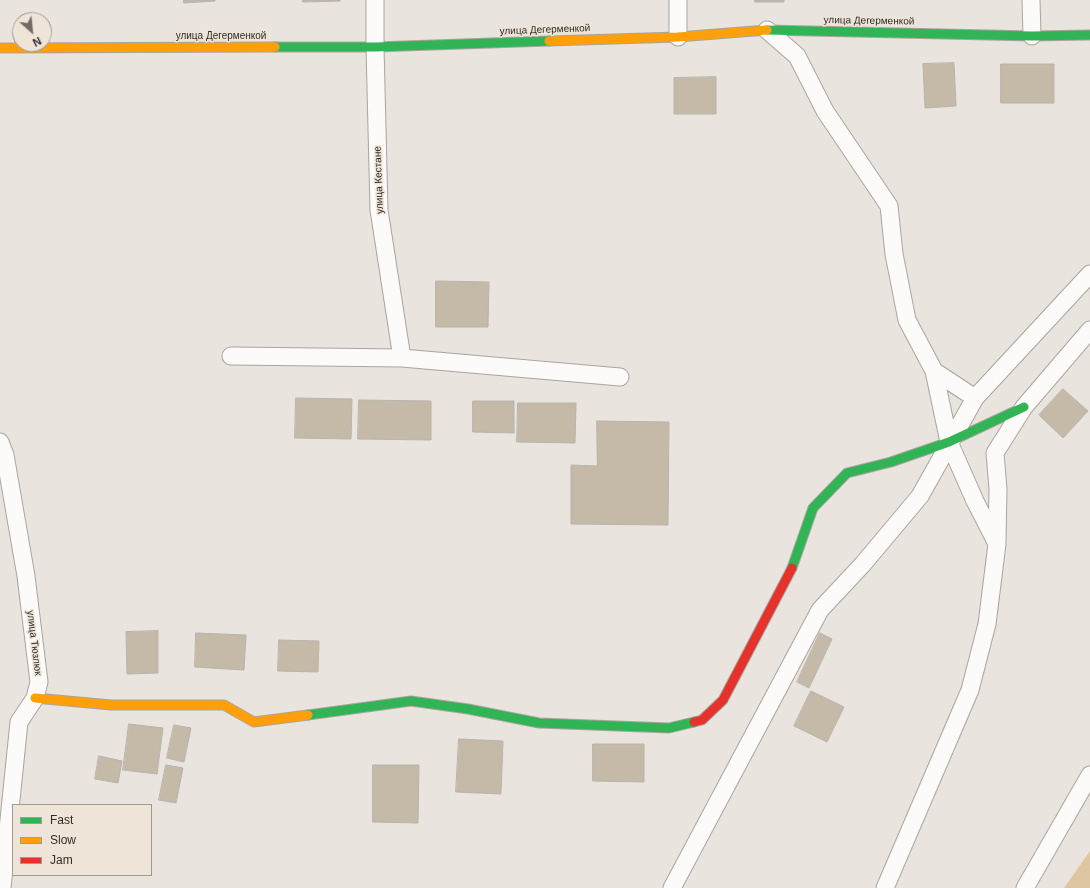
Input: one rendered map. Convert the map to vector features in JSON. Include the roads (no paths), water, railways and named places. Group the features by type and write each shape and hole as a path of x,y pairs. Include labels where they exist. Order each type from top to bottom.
{"street":[{"name":"улица Кестане","path":"375,0 374,46 379,210 402,358"},
{"path":"678,0 678,37"},
{"path":"1031,0 1032,36"},
{"name":"улица Дегерменкой","path":"0,48 374,46 678,37 767,30 1032,36 1090,35"},
{"path":"767,30 797,56 825,111 890,206 894,254 907,320 934,371 949,442 975,501 997,544"},
{"path":"672,888 820,610 863,564 920,496 975,398 1090,274"},
{"path":"885,888 970,690 987,624 997,544 998,489 995,453 1024,407 1090,330"},
{"path":"231,356 402,358 620,377"},
{"path":"934,371 975,398"},
{"path":"35,698 111,705 224,705 254,722 411,701 468,709 539,723 669,728 702,720 723,700 792,568 813,508 847,473 891,462 949,442 1024,407"},
{"name":"улица Тюзлюк","path":"0,442 5,455 26,576 39,682 35,698 19,722 2,888"},
{"path":"1025,888 1090,775"}]}
